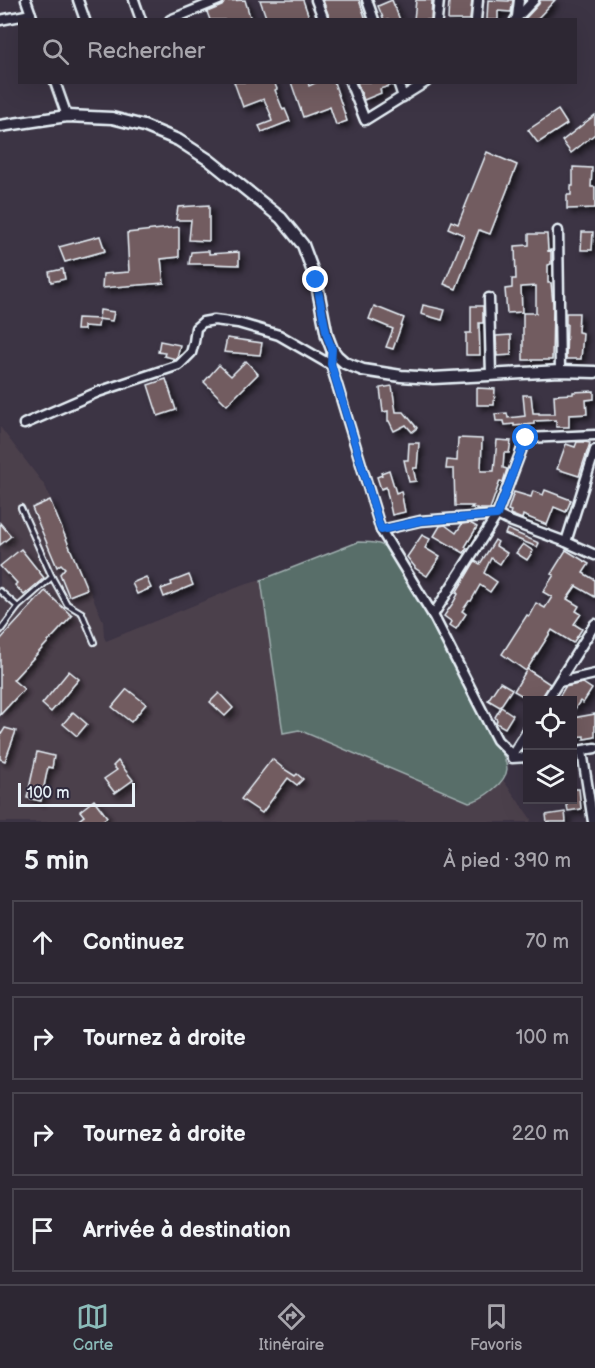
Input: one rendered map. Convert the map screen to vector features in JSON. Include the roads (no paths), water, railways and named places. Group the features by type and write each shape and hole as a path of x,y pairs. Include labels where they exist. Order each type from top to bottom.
{"street":[{"path":"26,0 32,17"},
{"path":"78,0 83,18"},
{"path":"134,0 140,18"},
{"path":"175,18 219,0"},
{"path":"316,0 323,18"},
{"path":"367,0 373,18"},
{"path":"436,18 439,0"},
{"path":"476,18 478,0"},
{"path":"516,18 519,0"},
{"path":"517,18 534,0"},
{"path":"0,20 18,18"},
{"path":"56,84 67,116"},
{"path":"351,84 365,120 423,84"},
{"path":"399,84 403,97"},
{"path":"0,126 67,116 112,118 144,126 178,140 209,160 281,218 303,245 316,280 327,336 332,349 345,363 363,370 433,378 560,371 595,372"},
{"path":"558,231 560,371"},
{"path":"489,298 491,375"},
{"path":"24,424 98,392 178,365 191,352 196,328 203,322 214,320 238,323 279,335 331,364"},
{"path":"332,349 331,364 381,530 433,615 497,740 512,754 512,758 523,757"},
{"path":"433,615 497,515 526,438 595,435"},
{"path":"566,542 595,450"},
{"path":"381,530 420,521 497,515 595,555"},
{"path":"549,696 595,624"},
{"path":"559,682 595,674"},
{"path":"512,754 523,738"},
{"path":"593,822 577,752 595,748"}],"lane":[{"path":"21,508 52,577 67,604 82,613 94,642"},
{"path":"0,631 18,607 52,577"},
{"path":"0,591 18,607"}]}
